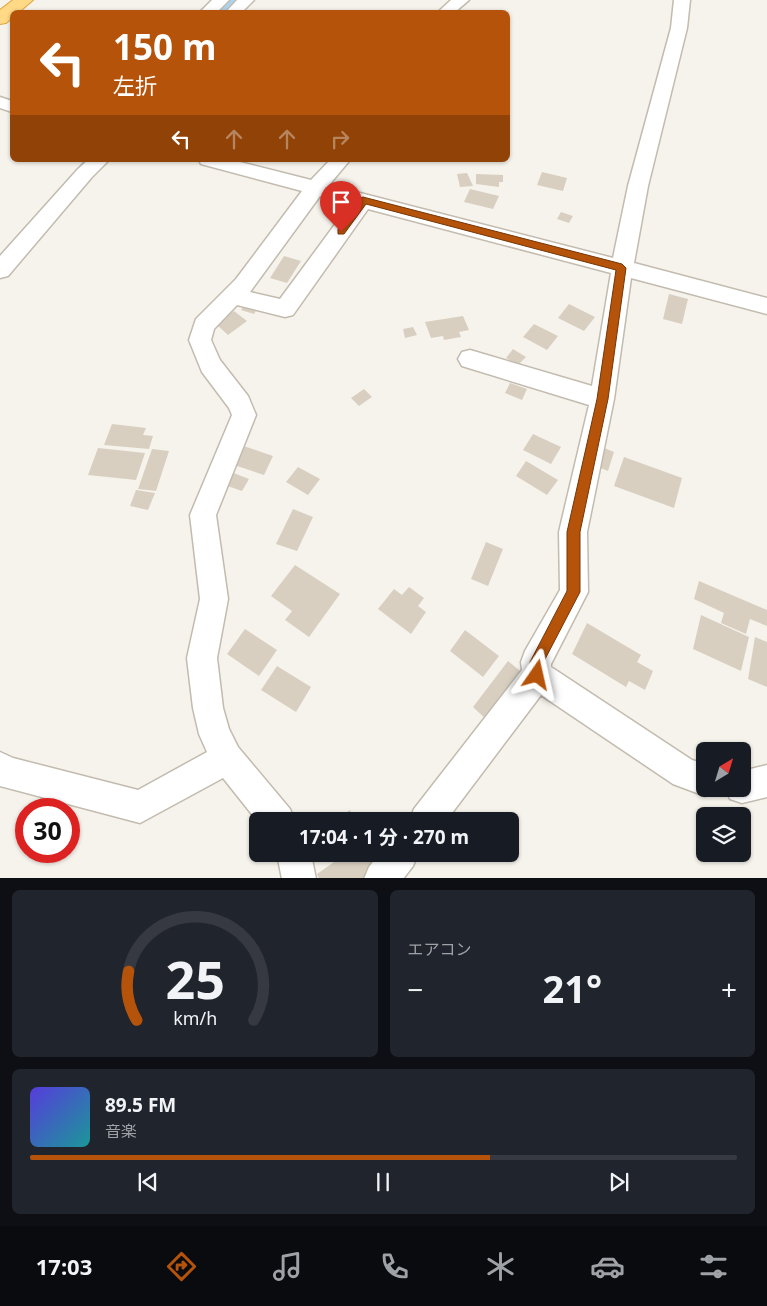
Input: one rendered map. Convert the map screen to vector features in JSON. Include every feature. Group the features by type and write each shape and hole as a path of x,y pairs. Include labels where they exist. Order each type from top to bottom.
{"highway":[{"path":"0,5 7,0"},
{"path":"11,10 24,0"},
{"path":"0,19 10,11"}],"street":[{"path":"210,10 221,0"},
{"path":"236,10 246,0"},
{"path":"448,10 460,0"},
{"path":"433,812 537,675 536,662 574,592 573,532 602,399 622,268 638,186 679,28 682,0"},
{"path":"0,244 73,162"},
{"path":"0,270 85,173 98,162"},
{"path":"216,162 767,306"},
{"path":"271,812 227,758 215,734 208,708 202,658 214,598 203,515 244,415 239,403 210,365 200,340 204,324 244,285 315,188 339,162"},
{"path":"233,296 286,309 363,200"},
{"path":"470,359 602,399"},
{"path":"537,675 684,773 696,777"},
{"path":"2,774 140,808 227,758"},
{"path":"751,785 767,781"},
{"path":"296,862 299,878"},
{"path":"381,878 394,862"}],"building":[{"path":"542,172 567,178 563,191 537,185"},
{"path":"467,173 473,186 460,187 457,174"},
{"path":"476,174 503,175 503,182 499,182 499,187 476,184"},
{"path":"470,189 499,196 493,209 464,202"},
{"path":"561,212 573,216 569,223 557,219"},
{"path":"284,256 301,261 287,283 270,278"},
{"path":"669,294 688,299 682,324 663,319"},
{"path":"247,301 259,306 254,314 241,310"},
{"path":"569,304 595,317 584,331 558,318"},
{"path":"234,311 247,321 228,335 216,324"},
{"path":"463,316 469,330 459,332 461,337 444,340 443,336 431,338 425,322"},
{"path":"534,324 558,336 547,350 523,337"},
{"path":"413,327 417,335 405,338 403,329"},
{"path":"513,349 526,357 518,365 506,358"},
{"path":"510,383 527,389 522,400 505,393"},
{"path":"364,389 372,397 359,406 351,398"},
{"path":"112,424 146,428 143,435 153,436 149,449 104,445"},
{"path":"533,434 561,447 551,464 523,450"},
{"path":"241,445 273,456 264,475 231,464"},
{"path":"597,445 614,452 608,471 590,464"},
{"path":"98,448 145,453 136,480 88,475"},
{"path":"152,449 169,451 156,491 138,489"},
{"path":"624,457 682,478 674,508 614,486"},
{"path":"526,461 558,480 547,495 516,476"},
{"path":"298,467 320,479 308,495 286,482"},
{"path":"226,470 249,479 242,491 219,483"},
{"path":"136,490 155,493 148,510 130,506"},
{"path":"293,509 313,517 297,551 276,544"},
{"path":"486,542 503,549 488,586 471,579"},
{"path":"295,565 340,594 309,637 285,620 292,611 271,596"},
{"path":"699,581 767,610 767,626 750,619 746,634 721,623 724,613 694,599"},
{"path":"409,587 424,598 418,606 426,612 411,634 378,609 394,589 402,595"},
{"path":"701,615 749,637 741,671 693,649"},
{"path":"587,623 641,655 637,662 653,671 645,690 629,681 626,687 572,654"},
{"path":"245,629 277,650 259,676 227,654"},
{"path":"465,630 499,656 483,677 450,651"},
{"path":"755,637 767,642 767,687 748,679"},
{"path":"508,661 525,675 490,723 473,707"},
{"path":"277,666 311,687 296,712 261,690"},
{"path":"334,862 377,862 379,866 363,878 319,878 317,874"}],"waterway":[{"path":"223,10 233,0"},
{"path":"78,171 85,162"}],"route":[{"path":"341,232 363,200 622,268 602,399 573,532 574,592 536,662 537,675"}]}
